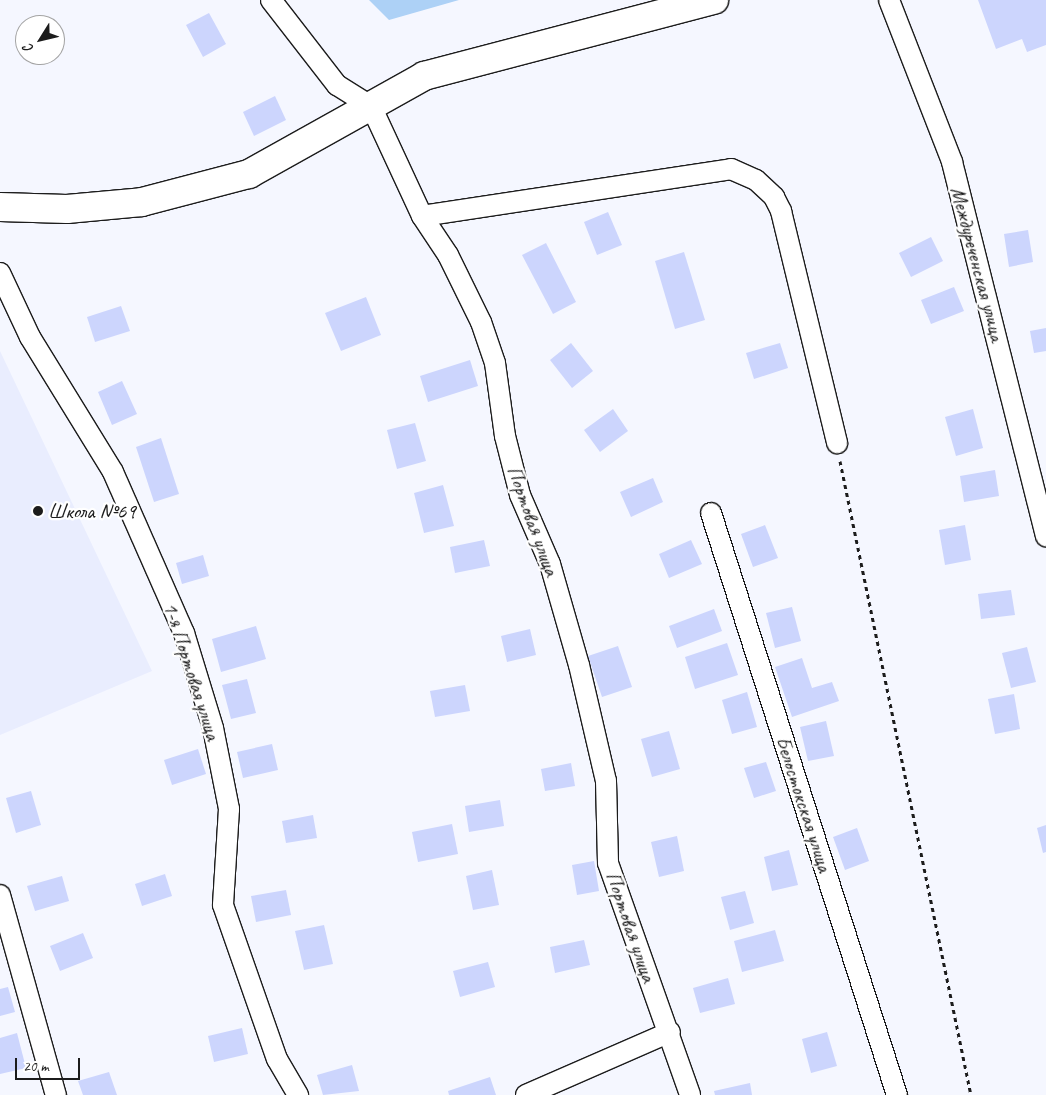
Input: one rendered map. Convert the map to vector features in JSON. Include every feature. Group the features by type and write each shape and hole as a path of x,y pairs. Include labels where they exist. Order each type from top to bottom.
{"street":[{"path":"271,0 337,85 371,106"},
{"path":"0,207 67,210 142,202 249,174 424,76 486,56 714,0"},
{"name":"Междуреченская улица","path":"889,0 952,162 1046,536"},
{"name":"Портовая улица","path":"371,106 422,216 461,280 495,363 504,436 520,495 550,564 580,665 606,781 608,863 670,1032 690,1095"},
{"path":"422,216 731,169 756,180 774,197 781,211 837,443"},
{"name":"1-я Портовая улица","path":"0,273 30,337 113,472 184,633 213,728 229,809 223,905 277,1058 298,1095"},
{"name":"Белостокская улица","path":"711,513 898,1095"},
{"path":"0,895 56,1095"},
{"path":"526,1095 670,1032"}],"path":[{"path":"837,443 971,1095"}],"shaded area":[{"name":"Школа №69","path":"0,351 152,671 0,735"}],"water":[{"path":"369,0 459,0 389,20"}],"building":[{"path":"978,0 1046,0 1046,45 1027,52 1022,39 996,49"},
{"path":"209,13 226,44 203,57 186,25"},
{"path":"275,96 286,120 254,136 243,112"},
{"path":"608,212 622,245 597,255 584,222"},
{"path":"1028,230 1033,262 1009,267 1004,234"},
{"path":"931,237 943,261 911,277 899,253"},
{"path":"546,243 576,302 553,314 522,255"},
{"path":"684,252 705,320 675,329 655,261"},
{"path":"954,287 964,311 931,324 921,300"},
{"path":"366,297 381,335 341,351 325,313"},
{"path":"121,306 130,331 95,342 87,317"},
{"path":"1046,328 1046,351 1034,353 1030,331"},
{"path":"571,343 593,371 572,388 550,360"},
{"path":"780,343 788,368 754,379 746,353"},
{"path":"470,360 478,386 428,402 420,376"},
{"path":"122,381 137,414 112,425 98,392"},
{"path":"613,409 628,431 600,452 584,430"},
{"path":"973,409 983,448 956,456 945,417"},
{"path":"415,423 426,461 397,469 387,430"},
{"path":"161,438 179,494 154,502 136,447"},
{"path":"995,470 999,496 964,502 960,476"},
{"path":"653,478 663,502 631,517 620,492"},
{"path":"443,485 454,526 424,533 414,493"},
{"path":"765,525 778,558 753,567 741,534"},
{"path":"965,525 971,560 945,565 939,530"},
{"path":"484,540 490,566 455,573 450,547"},
{"path":"691,540 702,564 669,578 659,554"},
{"path":"203,555 209,576 182,584 176,563"},
{"path":"1011,590 1015,615 981,619 978,594"},
{"path":"792,607 801,641 775,648 766,613"},
{"path":"714,609 722,631 677,648 669,626"},
{"path":"256,626 266,659 221,672 212,639"},
{"path":"530,629 536,655 507,662 501,636"},
{"path":"727,643 738,675 695,689 685,657"},
{"path":"618,646 632,687 602,697 588,656"},
{"path":"1027,647 1036,682 1011,688 1002,653"},
{"path":"802,658 812,688 832,682 839,701 792,717 775,667"},
{"path":"247,679 256,713 231,719 222,685"},
{"path":"465,685 470,711 435,717 430,691"},
{"path":"747,692 757,727 732,734 722,700"},
{"path":"1014,694 1020,729 995,734 988,699"},
{"path":"826,721 834,756 808,761 800,727"},
{"path":"669,731 680,769 652,777 641,739"},
{"path":"272,744 278,770 243,778 237,752"},
{"path":"198,749 206,774 172,785 164,760"},
{"path":"766,762 776,791 754,798 744,768"},
{"path":"571,763 575,786 545,791 541,769"},
{"path":"31,791 41,825 16,833 6,798"},
{"path":"500,800 504,826 469,832 465,806"},
{"path":"313,815 317,838 286,843 282,821"},
{"path":"452,824 458,854 418,862 412,832"},
{"path":"1046,825 1046,852 1043,853 1037,828"},
{"path":"857,828 869,861 845,870 833,837"},
{"path":"677,836 684,871 659,877 651,842"},
{"path":"789,850 798,885 772,891 764,857"},
{"path":"594,861 599,891 577,895 572,865"},
{"path":"492,870 499,905 473,910 466,876"},
{"path":"165,874 172,896 142,906 135,884"},
{"path":"62,876 69,901 35,911 27,886"},
{"path":"286,890 291,915 256,922 251,896"},
{"path":"745,891 754,923 730,930 721,897"},
{"path":"324,925 333,964 304,970 295,931"},
{"path":"775,930 784,961 742,972 734,941"},
{"path":"83,933 93,958 60,971 50,946"},
{"path":"584,940 590,965 555,973 550,947"},
{"path":"488,962 495,987 460,997 453,971"},
{"path":"728,978 735,1004 700,1013 693,988"},
{"path":"8,987 15,1012 0,1016 0,989"},
{"path":"242,1028 248,1054 214,1062 208,1036"},
{"path":"827,1032 837,1066 811,1073 802,1039"},
{"path":"17,1033 26,1068 0,1074 0,1038"},
{"path":"352,1065 359,1091 323,1095 317,1075"},
{"path":"109,1072 117,1095 83,1095 78,1081"},
{"path":"490,1077 496,1095 449,1095 448,1091"},
{"path":"750,1083 752,1095 715,1095 714,1091"}],"place":[{"name":"Школа №69","path":"38,511"}]}
